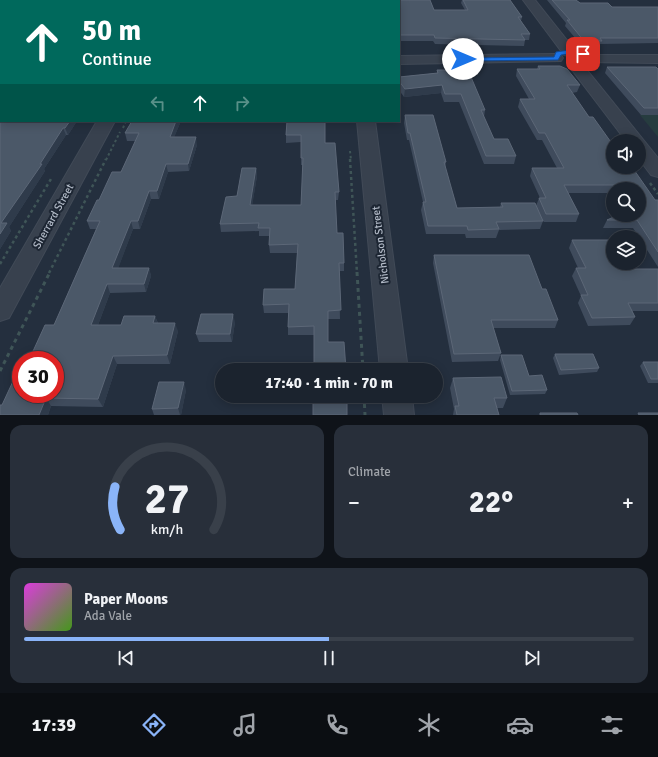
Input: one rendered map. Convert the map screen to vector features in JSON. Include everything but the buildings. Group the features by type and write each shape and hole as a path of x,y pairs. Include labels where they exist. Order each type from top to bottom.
{"street":[{"path":"529,0 563,55 566,65 658,59"},
{"path":"400,60 563,55"},
{"path":"584,63 630,134"},
{"name":"Sherrard Street","path":"0,311 105,122"},
{"name":"Nicholson Street","path":"366,122 393,363"},
{"path":"646,155 658,171"},
{"path":"398,403 399,415"}],"path":[{"path":"0,371 125,122"},
{"path":"349,145 363,363"},
{"path":"0,264 52,178"},
{"path":"364,403 365,415"}],"green space":[{"path":"640,115 658,115 658,137"}],"route":[{"path":"463,59 556,58 558,54 569,52 583,54"}]}
